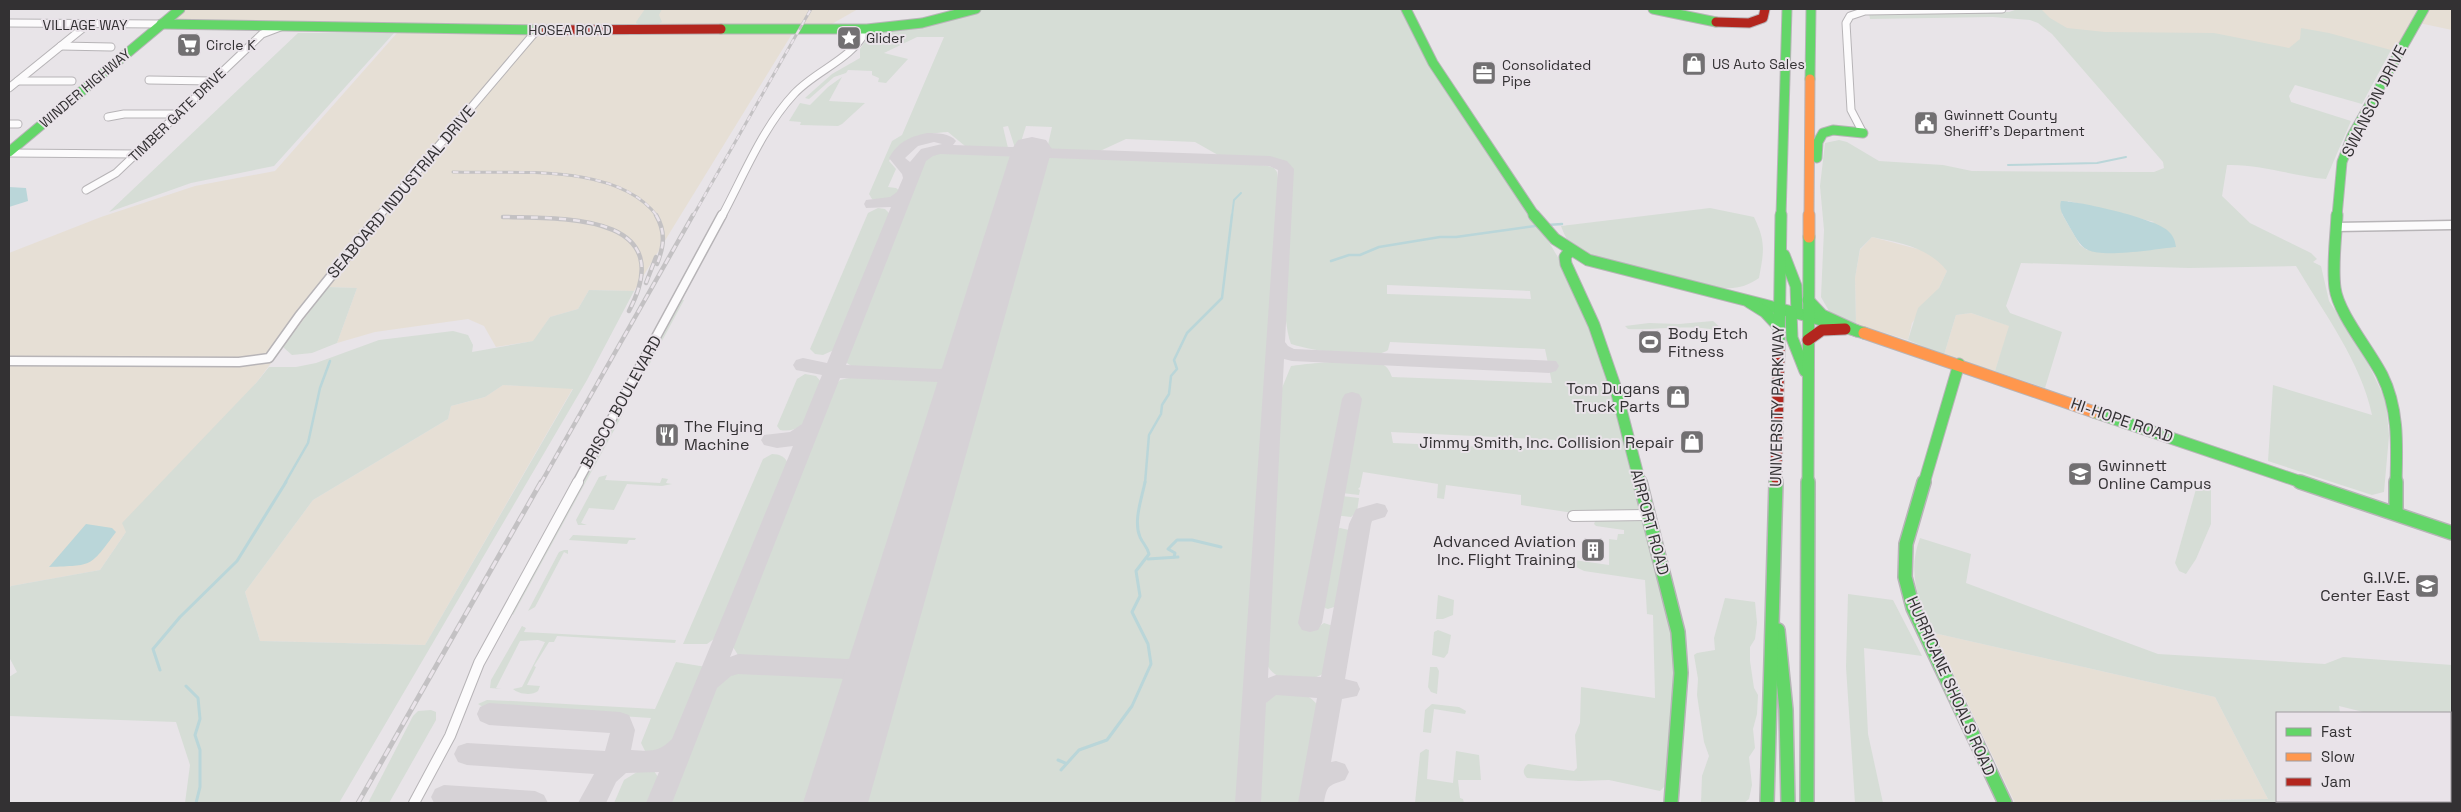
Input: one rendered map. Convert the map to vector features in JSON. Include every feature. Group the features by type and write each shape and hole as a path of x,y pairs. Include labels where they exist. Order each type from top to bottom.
{"main road":[{"name":"WINDER HIGHWAY","path":"9,153 180,9"},
{"name":"HOSEA ROAD","path":"161,24 261,30 283,26 537,30 866,29 922,23 976,9"},
{"path":"1406,9 1433,63 1538,222 1552,239 1568,252 1610,266 1799,314"},
{"path":"1653,9 1716,22 1756,22 1763,18 1765,9"},
{"path":"1780,9 1781,44 1784,61"},
{"name":"UNIVERSITY PARKWAY","path":"1767,803 1782,252 1784,61 1787,45 1787,9"},
{"name":"UNIVERSITY PARKWAY","path":"1807,803 1808,340 1799,314 1808,300 1811,31 1813,9"},
{"name":"SWANSON DRIVE","path":"2396,513 2395,412 2382,375 2351,323 2335,288 2338,188 2345,151 2390,65 2424,9"},
{"path":"1809,193 1815,174 1820,135 1830,131 1863,134"},
{"name":"AIRPORT ROAD","path":"1568,252 1565,258 1566,264 1594,324 1615,386 1678,632 1681,655 1671,803"},
{"path":"1782,252 1796,286 1799,314 1792,338 1808,379"},
{"path":"1749,302 1768,300 1780,293"},
{"path":"1808,300 1822,315 1857,330"},
{"path":"1749,302 1765,312 1779,328"},
{"name":"HI-HOPE ROAD","path":"1799,314 1857,330 1959,364 2452,533"},
{"path":"1808,340 1826,329 1857,330"},
{"name":"HURRICANE SHOALS ROAD","path":"1959,364 1906,544 1905,577 1913,608 2005,803"},
{"path":"1772,601 1782,658 1788,753 1788,803"}],"street":[{"path":"1863,134 1850,110 1846,23 1850,16 1858,10 2002,9"},
{"name":"VILLAGE WAY","path":"10,24 161,24"},
{"path":"9,88 88,24"},
{"name":"BRISCO BOULEVARD","path":"414,803 450,736 479,663 773,122 787,101 806,83 858,47 866,29"},
{"name":"TIMBER GATE DRIVE","path":"86,190 116,173 213,81 261,30"},
{"name":"SEABOARD INDUSTRIAL DRIVE","path":"9,361 238,362 269,358 299,316 372,225 537,30"},
{"path":"61,46 111,47"},
{"path":"18,80 72,81"},
{"path":"149,80 213,81"},
{"path":"108,117 124,114 178,114"},
{"path":"9,124 18,124"},
{"path":"9,153 136,154"},
{"path":"2336,227 2363,224 2452,225"},
{"path":"1573,516 1647,515"}],"shaded area":[{"path":"185,9 858,9 823,29 795,29 634,291 589,290 578,309 550,317 534,341 496,347 484,326 468,319 375,332 337,343 357,288 328,287 257,382 126,532 100,570 11,586 9,589 9,253 101,217 195,186 275,171 397,33 232,26 163,27"},
{"path":"645,9 662,9 659,15 662,22 654,27 637,25 636,22"},
{"path":"985,9 1401,9 1435,73 1454,104 1537,223 1556,254 1584,308 1605,365 1641,508 1638,511 1573,513 1521,505 1521,495 1446,485 1444,499 1437,498 1438,484 1363,472 1358,489 1360,490 1359,495 1342,493 1358,401 1346,396 1326,505 1338,507 1342,496 1359,498 1357,512 1351,517 1325,514 1303,622 1317,624 1318,627 1324,623 1333,626 1335,638 1331,664 1324,673 1308,679 1289,679 1274,673 1267,664 1266,649 1279,416 1282,388 1291,366 1324,362 1364,361 1382,364 1390,371 1392,377 1552,383 1545,349 1390,342 1388,350 1369,355 1356,355 1326,352 1291,344 1287,327 1284,284 1293,172 1282,160 1264,157 1218,155 1195,142 1126,139 1100,151 1047,149 1052,127 1026,126 1019,148 1015,148 1008,126 1003,127 1008,148 965,146 948,132 930,134 907,142 894,153 889,161 896,169 888,187 896,188 901,192 899,196 887,201 872,199 869,194 892,141 902,135 944,37 917,37 884,53 908,59 886,83 878,82 879,78 872,75 872,71 848,70 846,73 834,77 809,99 805,98 832,74 860,58 860,49 870,34 923,25","holes":["1387,285 1530,291 1531,299 1387,294","1391,432 1558,440 1560,450 1393,443"]},
{"path":"2018,9 2041,9 2050,18 2067,28 2105,32 2214,33 2289,48 2300,39 2301,28 2329,33 2391,50 2362,104 2295,85 2289,96 2291,102 2351,121 2326,179 2252,166 2227,165 2222,196 2250,223 2311,253 2317,259 2313,262 2321,266 2329,301 2363,353 2386,401 2389,436 2384,492 2372,495 2268,461 2273,385 2372,415 2367,395 2351,357 2296,266 2189,268 2021,263 2006,306 2010,313 2062,332 2045,388 1995,371 2009,326 1971,313 1956,315 1944,355 1908,340 1918,308 1939,288 1947,271 1931,256 1913,247 1872,237 1860,249 1855,278 1856,324 1840,320 1829,311 1821,297 1824,230 1820,186 1825,143 1839,140 1847,142 1879,161 1943,165 1972,171 2154,172 2164,168 2163,162 2052,34 2038,23 2030,20 1993,17 1870,19 1869,13 2009,12","holes":["2068,201 2154,222 2087,250 2080,245 2062,214"]},
{"path":"2028,9 2452,9 2452,30 2419,23 2399,54 2315,32 2303,56 2049,32"},
{"path":"298,33 394,33 274,166 191,183 109,212"},
{"path":"842,77 829,101 865,103 842,124 838,126 800,125 801,122 789,121 800,103 810,105 828,87"},
{"path":"942,151 1005,154 1016,159 952,362 945,368 935,371 853,367 847,363 846,357 925,158 932,153"},
{"path":"1062,155 1223,161 1268,166 1274,168 1277,172 1281,197 1241,803 857,803 1042,163 1049,157"},
{"path":"878,208 885,209 891,215 836,349 823,355 815,354 810,349 868,213"},
{"path":"1710,208 1754,217 1761,233 1763,247 1759,278 1742,286 1723,288 1646,271 1575,249 1568,241 1561,226"},
{"path":"1872,237 1925,251 1939,260 1947,271 1939,288 1912,323 1908,340 1856,324 1855,278 1860,250"},
{"path":"328,287 357,288 337,343 312,353 292,355 283,347"},
{"path":"589,290 634,291 587,380 339,803 185,803 190,765 176,722 9,716 9,677 17,672 9,657 9,589 11,586 100,570 126,532 122,523 257,382 269,367 296,367 316,363 379,340 453,331 468,335 473,345 472,352 533,341 550,317 578,309","holes":["503,385 573,389 425,645 260,641 245,592 313,500 448,419 451,406 485,397"]},
{"path":"681,300 684,300 642,378 638,380"},
{"path":"1971,313 2010,326 1995,371 1944,355 1956,315"},
{"path":"1713,321 1723,330 1718,332 1701,328 1628,329 1625,326 1649,323 1679,324"},
{"path":"805,374 816,376 822,383 813,408 804,423 798,428 780,430 777,426 797,379"},
{"path":"853,377 931,380 939,382 943,390 860,656 851,662 738,655 733,647 733,639 834,386 840,380"},
{"path":"503,385 573,388 425,645 260,641 245,592 313,500 448,419 451,406 485,397"},
{"path":"622,410 624,412 513,615 512,614"},
{"path":"772,454 782,457 788,465 718,636 707,644 683,644 763,459"},
{"path":"607,475 605,480 660,483 662,478 668,479 666,483 672,484 662,486 627,484 614,510 589,508 581,523 587,525 578,525 576,520 599,477"},
{"path":"2201,484 2211,490 2211,524 2196,559 2186,574 2179,571 2175,563 2196,489"},
{"path":"1596,519 1640,519 1644,522 1673,635 1675,661 1666,785 1660,791 1609,780 1580,781 1527,778 1524,772 1528,764 1574,771 1577,768 1575,735 1580,723 1581,687 1655,698 1653,615 1647,614 1645,580 1584,571 1574,566 1574,560 1609,565 1609,539 1617,540 1618,534 1624,534 1624,530 1596,526 1594,524"},
{"path":"1336,529 1349,530 1352,537 1340,605 1328,609 1325,608 1322,602"},
{"path":"573,535 636,538 635,540 629,540 627,544 569,540"},
{"path":"1920,538 1971,554 1966,583 2158,654 2325,664 2343,657 2452,665 2452,734 2451,712 2363,712 2339,706 2340,712 2276,712 2276,802 2297,803 2029,803 2268,799 2215,697 1934,633 1923,610 1916,587 1914,563"},
{"path":"568,550 568,554 564,552 535,607 528,611 559,552"},
{"path":"1848,594 1893,600 1922,656 1864,648 1868,734 1883,803 1855,803 1846,667"},
{"path":"1438,595 1454,600 1453,615 1443,619 1436,619"},
{"path":"1725,598 1755,602 1757,623 1755,639 1750,647 1750,661 1754,688 1758,695 1757,714 1753,729 1755,748 1749,757 1752,785 1749,799 1744,803 1701,803 1702,776 1709,756 1704,742 1697,695 1698,679 1694,655 1715,650 1714,638"},
{"path":"522,626 526,628 524,632 676,640 675,643 557,636 554,642 549,642 534,666 536,667 527,685 540,686 538,691 529,694 513,689 522,687 545,642 538,640 520,641 496,688 502,689 490,688 491,680"},
{"path":"1438,630 1451,635 1448,653 1444,658 1432,655 1434,632"},
{"path":"1934,633 2215,697 2268,799 2015,803"},
{"path":"676,662 706,667 675,741 669,748 658,753 645,751 641,743 651,718 483,707 478,704 487,700 655,709"},
{"path":"1430,667 1437,667 1439,671 1437,694 1431,692 1428,687"},
{"path":"746,671 845,676 850,681 812,803 668,803 715,684 729,673"},
{"path":"1281,692 1305,695 1314,701 1321,712 1304,803 1257,803 1264,705 1271,697"},
{"path":"1432,704 1459,707 1466,711 1465,714 1434,709 1431,733 1423,732 1425,710"},
{"path":"431,710 436,712 436,720 389,803 368,803 413,716 418,711"},
{"path":"2452,734 2452,803 2297,803 2451,802"},
{"path":"1426,749 1429,750 1427,779 1453,783 1456,751 1479,755 1481,780 1458,780 1460,798 1463,799 1464,803 1415,803 1420,753"},
{"path":"642,769 654,771 658,777 650,803 614,803 624,780"}],"water":[{"path":"9,187 26,188 28,201 9,207"},
{"path":"2061,201 2099,207 2147,220 2167,230 2173,238 2176,247 2118,253 2088,250 2079,243 2064,217 2060,208"},
{"path":"86,524 112,528 116,532 95,558 89,562 75,566 49,567"}],"waterway":[{"path":"2008,165 2097,163 2126,157"},
{"path":"1232,216 1234,200 1241,193"},
{"path":"1145,483 1149,435 1161,414 1162,405 1169,394 1171,376 1177,369 1174,360 1187,333 1222,298 1232,215"},
{"path":"1547,225 1562,224"},
{"path":"1331,261 1349,255 1360,255 1379,247 1440,237 1456,237 1535,226"},
{"path":"285,483 308,443 320,388 330,361"},
{"path":"160,670 153,649 180,617 237,561 286,482"},
{"path":"1061,770 1079,750 1107,740 1132,706 1151,664 1148,644 1132,612 1140,596 1136,571 1149,554 1140,537 1137,524 1145,482"},
{"path":"1174,557 1175,553 1168,549 1177,540 1192,540 1221,547"},
{"path":"1148,559 1178,557"},
{"path":"186,686 198,698 200,719 195,735 200,750 200,787 196,803"},
{"path":"1058,760 1065,763"}],"taxiway":[{"path":"911,178 910,173 897,158 901,152 912,143 927,138 942,138 948,141"},
{"path":"833,371 919,159 927,152 940,149 1270,161 1281,164 1286,169 1248,803"},
{"path":"872,204 894,202 904,195"},
{"path":"1276,343 1281,351 1292,355 1549,366"},
{"path":"941,376 960,370 969,359"},
{"path":"803,365 833,371"},
{"path":"659,803 833,371"},
{"path":"833,371 941,376"},
{"path":"941,376 955,383 958,395"},
{"path":"1310,623 1352,399"},
{"path":"771,440 792,439 802,435 810,428"},
{"path":"1331,688 1360,524 1364,515 1377,511"},
{"path":"847,669 868,662 883,644"},
{"path":"708,682 723,669 738,664 847,669"},
{"path":"847,669 856,672 863,678 867,695"},
{"path":"1255,698 1265,689 1276,685 1331,688"},
{"path":"1314,785 1331,688"},
{"path":"1331,688 1348,689"},
{"path":"489,714 620,723 623,730 617,751 622,758 629,761"},
{"path":"467,754 601,763 624,761 655,762 671,757 682,746"},
{"path":"591,803 607,774 617,765 625,762"},
{"path":"1314,785 1323,775 1336,772"},
{"path":"1311,803 1314,785"},
{"path":"444,797 535,803"}],"runway":[{"path":"835,803 1032,149"}],"railway":[{"path":"693,216 811,9"},
{"path":"453,172 563,174 591,179 617,187 639,199 656,215"},
{"path":"656,215 663,233 657,264"},
{"path":"541,483 693,215"},
{"path":"503,217 556,218 584,222 608,228 628,239 640,256 641,279 629,311"},
{"path":"646,283 656,257"},
{"path":"358,803 541,482"}],"traffic: fast":[{"path":"9,152 180,9"},
{"path":"721,29 867,29 922,23 976,9"},
{"path":"1406,9 1433,63 1538,221 1560,244 1588,260 1808,316 1864,333"},
{"path":"1653,9 1716,22"},
{"path":"1779,348 1784,61 1787,45 1787,9"},
{"path":"1810,79 1811,9"},
{"path":"2396,513 2397,427 2391,397 2382,375 2341,305 2335,288 2338,188 2342,162 2352,136 2424,9"},
{"path":"161,24 546,30"},
{"path":"1817,158 1818,142 1823,133 1833,130 1863,133"},
{"path":"1807,803 1809,237"},
{"path":"1569,252 1565,257 1566,264 1594,325 1615,386 1678,632 1681,673 1671,803"},
{"path":"1784,255 1796,286 1797,313"},
{"path":"1808,300 1822,315 1857,331"},
{"path":"1749,302 1765,312 1779,327"},
{"path":"1791,312 1792,338 1805,371"},
{"path":"1959,364 1906,544 1905,577 1913,608 2005,803"},
{"path":"2094,412 2452,533"},
{"path":"1767,803 1776,478"},
{"path":"1778,630 1786,710 1788,803"}],"traffic: slow":[{"path":"1809,237 1810,79"},
{"path":"1864,333 2094,412"}],"traffic: jam":[{"path":"1716,22 1749,23 1763,18 1765,9"},
{"path":"546,30 721,29"},
{"path":"1808,340 1822,330 1845,329"},
{"path":"1776,478 1779,348"}],"place":[{"name":"Glider","path":"849,38"},
{"name":"Circle K","path":"189,45"},
{"name":"US Auto Sales","path":"1694,64"},
{"name":"Consolidated Pipe","path":"1484,73"},
{"name":"Gwinnett County Sheriff's Department","path":"1926,123"},
{"name":"Body Etch Fitness","path":"1650,342"},
{"name":"Tom Dugans Truck Parts","path":"1678,397"},
{"name":"The Flying Machine","path":"667,435"},
{"name":"Jimmy Smith, Inc. Collision Repair","path":"1692,442"},
{"name":"Gwinnett Online Campus","path":"2080,474"},
{"name":"Advanced Aviation Inc. Flight Training","path":"1593,550"},
{"name":"G.I.V.E. Center East","path":"2427,586"}]}
